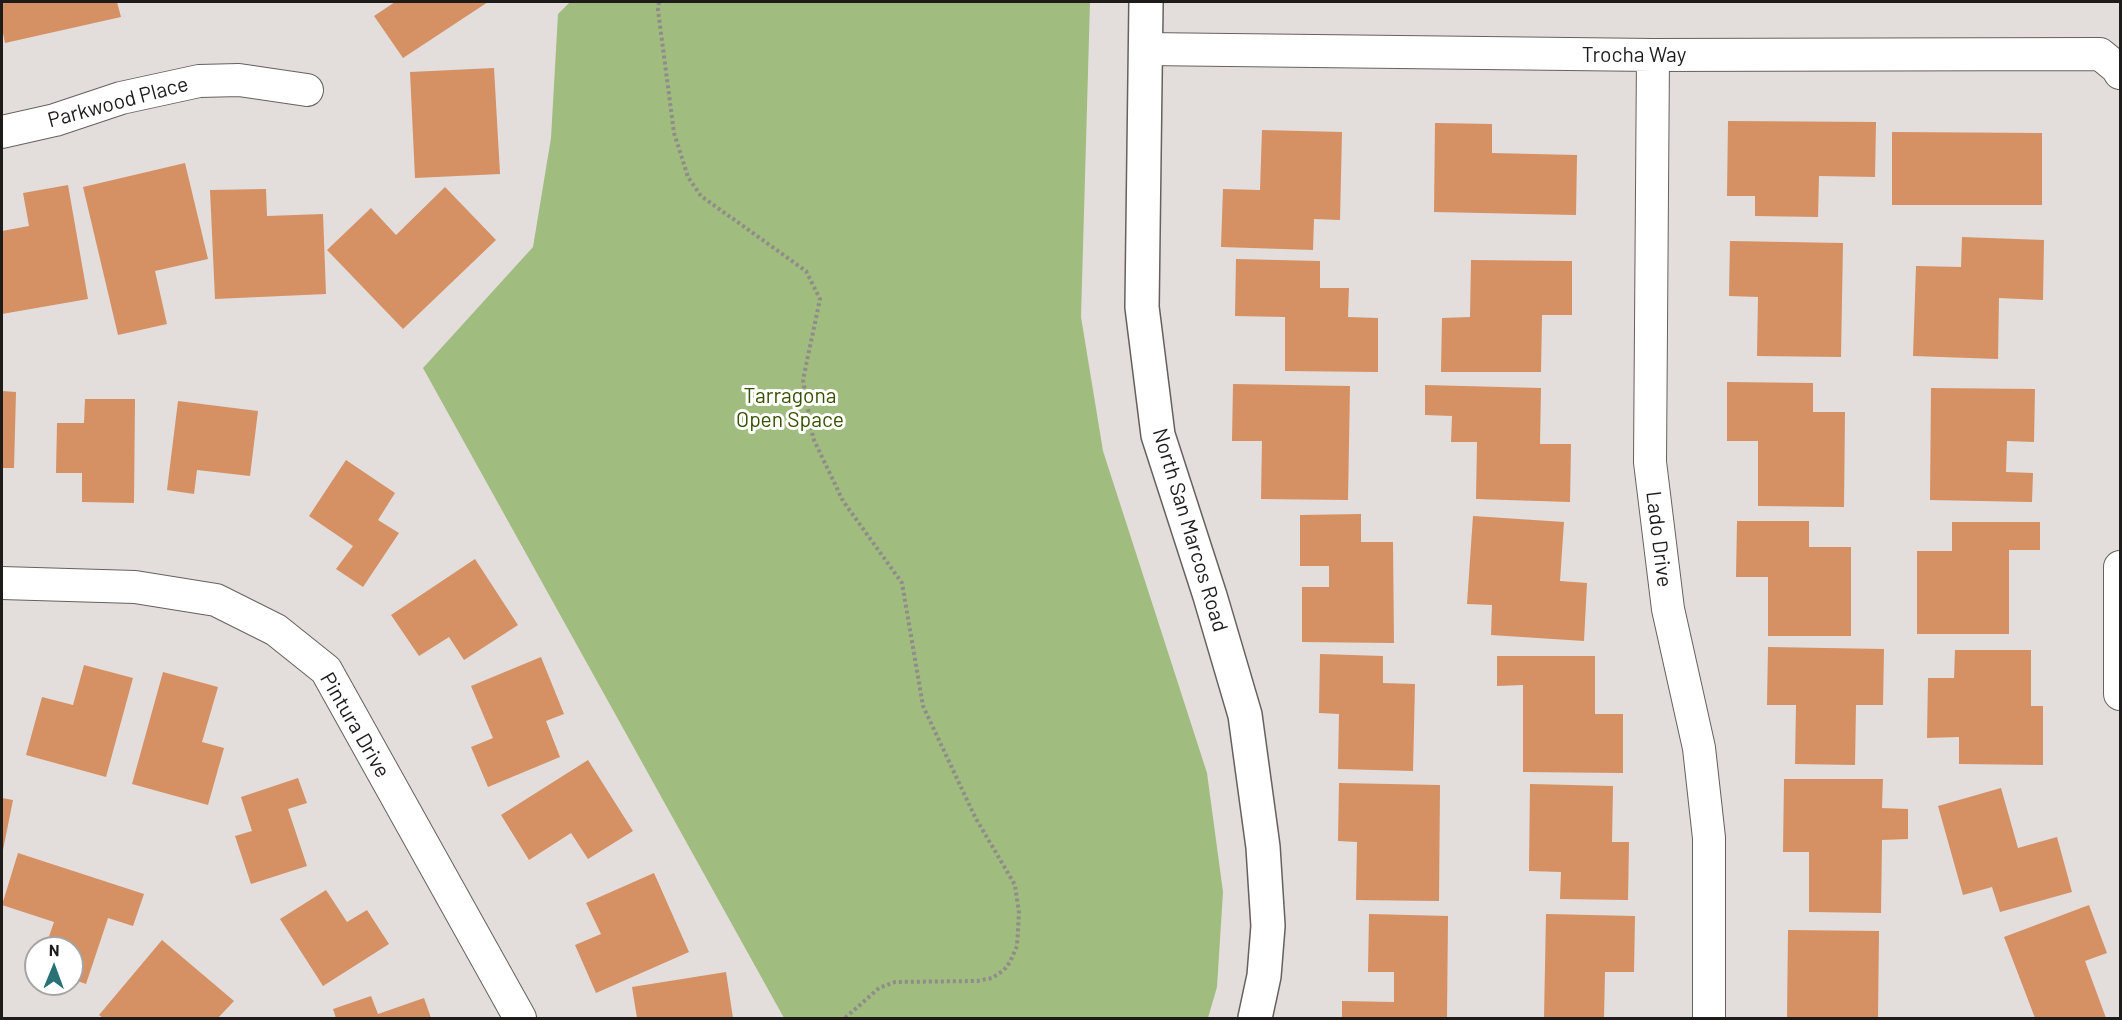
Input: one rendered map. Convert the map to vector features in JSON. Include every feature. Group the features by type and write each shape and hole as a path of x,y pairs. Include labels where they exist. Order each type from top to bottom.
{"street":[{"name":"North San Marcos Road","path":"1146,2 1142,307 1158,435 1245,714 1263,847 1268,926 1264,976 1256,1018"},
{"name":"Trocha Way","path":"1145,49 1653,55 2100,54 2119,70"},
{"name":"Lado Drive","path":"1653,55 1650,462 1668,609 1702,771 1709,838 1709,1018"},
{"name":"Parkwood Place","path":"2,132 55,120 121,98 199,81 239,80 307,90"},
{"path":"2121,567 2121,694"},
{"name":"Pintura Drive","path":"2,583 135,587 216,600 276,630 326,669 520,1018"}],"path":[{"path":"659,2 658,10 674,133 688,177 701,196 806,271 820,299 803,380 813,438 843,501 902,584 924,706 975,817 1015,885 1019,913 1017,946 1004,970 992,978 977,981 895,982 879,988 845,1018"}],"green space":[{"name":"Tarragona Open Space","path":"570,2 1090,2 1081,317 1103,451 1207,773 1223,892 1217,987 1208,1018 784,1018 423,368 533,247 551,138 558,14"}],"building":[{"path":"2,2 117,2 121,17 5,43 2,28"},
{"path":"395,2 488,2 403,58 374,16"},
{"path":"494,68 500,174 415,178 410,72"},
{"path":"1728,121 1876,122 1875,177 1819,176 1818,217 1755,216 1755,196 1727,196"},
{"path":"1435,123 1492,124 1492,153 1577,155 1576,215 1434,212"},
{"path":"1262,130 1342,132 1340,220 1314,219 1313,250 1221,247 1223,189 1260,190"},
{"path":"1892,132 2042,133 2042,205 1892,205"},
{"path":"185,163 208,259 155,271 167,324 118,335 83,187"},
{"path":"68,185 88,299 2,314 2,231 29,226 23,193"},
{"path":"445,187 496,240 403,329 327,250 371,208 396,235"},
{"path":"266,189 267,216 323,214 326,294 215,299 210,190"},
{"path":"1962,237 2044,240 2043,300 1999,298 1998,359 1913,356 1916,266 1961,267"},
{"path":"1730,241 1843,243 1841,357 1757,356 1758,297 1729,296"},
{"path":"1236,259 1320,261 1320,288 1349,288 1348,317 1378,318 1378,372 1285,371 1285,317 1235,316"},
{"path":"1471,260 1572,261 1572,315 1542,315 1541,372 1441,372 1442,318 1470,317"},
{"path":"1727,382 1813,383 1813,412 1845,412 1844,507 1758,506 1758,441 1727,441"},
{"path":"1233,384 1350,386 1348,500 1261,499 1262,441 1232,441"},
{"path":"1425,385 1541,388 1540,444 1571,444 1570,502 1476,499 1477,442 1451,442 1452,416 1425,415"},
{"path":"1931,388 2035,389 2034,442 2007,441 2006,472 2033,473 2032,502 1930,500"},
{"path":"2,391 16,392 14,468 2,468"},
{"path":"85,399 135,399 134,503 82,502 82,473 56,473 57,423 84,423"},
{"path":"178,401 258,411 250,476 197,470 194,494 167,490"},
{"path":"346,460 395,493 378,520 399,533 363,587 336,569 353,546 309,516"},
{"path":"1361,514 1361,542 1393,542 1394,643 1302,642 1302,587 1329,587 1329,566 1300,566 1300,515"},
{"path":"1473,516 1564,522 1560,581 1587,583 1584,641 1491,635 1492,605 1467,604"},
{"path":"1737,521 1809,521 1809,547 1851,547 1851,636 1768,636 1768,577 1736,577"},
{"path":"1952,522 2040,522 2040,550 2009,550 2009,634 1917,634 1917,551 1952,551"},
{"path":"475,559 518,625 464,660 449,637 419,656 391,615"},
{"path":"1768,647 1884,649 1883,705 1856,705 1855,765 1795,764 1796,705 1767,705"},
{"path":"1955,650 2031,650 2031,706 2043,706 2043,765 1959,764 1959,737 1927,738 1928,678 1954,678"},
{"path":"1320,654 1383,656 1383,683 1415,684 1413,771 1338,769 1339,714 1319,713"},
{"path":"1497,656 1595,656 1595,714 1623,714 1623,773 1523,772 1523,685 1497,686"},
{"path":"541,657 564,714 546,721 560,757 488,787 471,747 493,738 471,686"},
{"path":"84,665 133,678 106,777 26,755 42,697 73,705"},
{"path":"163,672 218,687 202,742 224,748 208,805 132,784"},
{"path":"588,760 633,831 588,859 571,833 529,860 501,815"},
{"path":"298,778 307,803 288,809 307,866 251,884 235,836 252,831 241,797"},
{"path":"1784,779 1883,779 1882,808 1908,809 1908,839 1882,840 1881,913 1809,912 1809,852 1783,852"},
{"path":"1339,783 1440,785 1439,901 1356,900 1357,842 1338,841"},
{"path":"1530,784 1613,786 1612,842 1629,842 1628,900 1560,899 1561,872 1529,871"},
{"path":"2001,788 2018,848 2057,837 2072,892 2000,912 1992,887 1963,895 1938,806"},
{"path":"2,798 13,800 3,850 2,850"},
{"path":"18,853 144,894 133,926 108,918 86,984 84,983 84,936 49,936 54,922 2,905"},
{"path":"654,873 689,952 596,993 575,945 601,934 586,903"},
{"path":"326,890 347,922 367,910 389,944 323,986 280,919"},
{"path":"2089,905 2107,953 2085,961 2106,1018 2035,1018 2004,937"},
{"path":"1369,914 1448,916 1447,1018 1342,1018 1342,1001 1394,1002 1394,972 1368,972"},
{"path":"1546,914 1635,916 1634,972 1605,972 1604,1018 1544,1018"},
{"path":"1788,930 1879,931 1878,1018 1787,1018"},
{"path":"162,940 234,1001 218,1018 103,1018 99,1015"},
{"path":"726,972 733,1018 637,1018 632,987"},
{"path":"371,996 378,1014 424,998 431,1018 336,1018 333,1009"}]}
